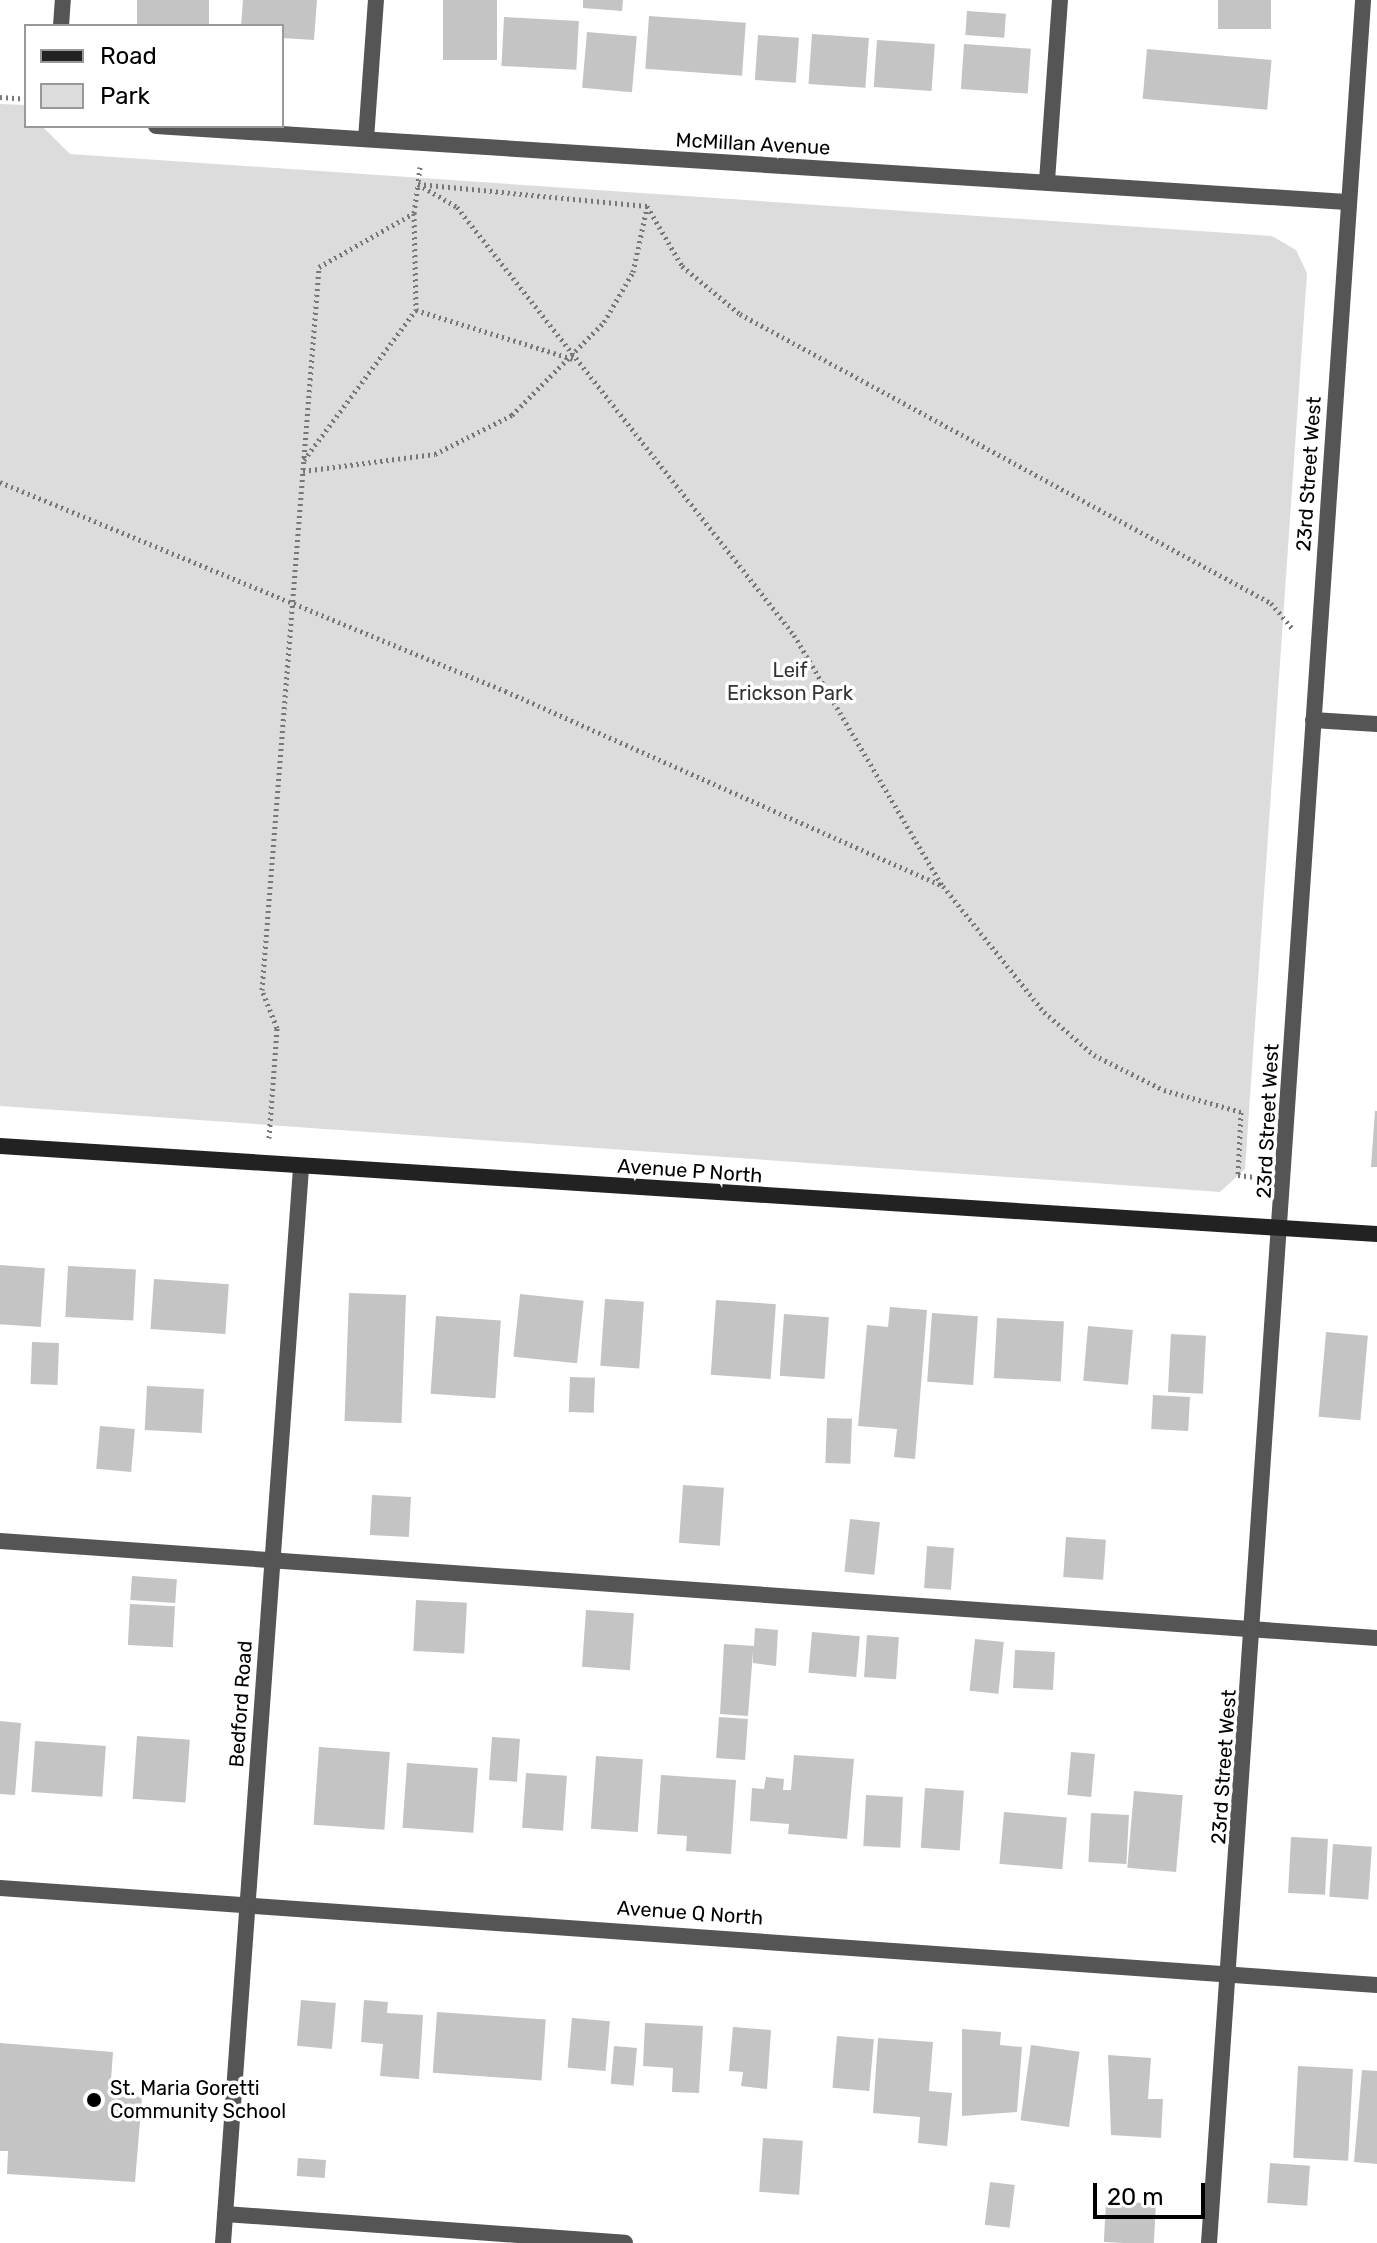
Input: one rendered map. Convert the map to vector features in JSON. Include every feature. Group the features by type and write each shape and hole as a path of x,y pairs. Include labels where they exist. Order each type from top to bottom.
{"main road":[{"name":"Avenue P North","path":"0,1146 1377,1234"}],"street":[{"path":"61,24 63,0"},
{"path":"366,139 376,0"},
{"path":"1047,181 1060,0"},
{"name":"23rd Street West","path":"1209,2243 1283,1228 1316,656 1363,0"},
{"name":"McMillan Avenue","path":"188,128 1347,202"},
{"path":"1313,720 1377,724"},
{"name":"Bedford Road","path":"223,2243 301,1167"},
{"path":"0,1541 1377,1638"},
{"name":"Avenue Q North","path":"0,1888 1377,1985"},
{"path":"225,2214 625,2243"}],"path":[{"path":"0,97 24,99"},
{"path":"304,460 416,310 414,213 423,144"},
{"path":"418,184 647,206"},
{"path":"418,184 457,207 573,359 794,635 943,886 1074,1038 1164,1090 1241,1112 1238,1175 1284,1181"},
{"path":"303,471 435,454 512,415 573,359 633,272 647,206"},
{"path":"647,206 682,266 740,314 1271,603 1316,656"},
{"path":"267,1163 277,1028 262,990 295,605 319,267 414,213"},
{"path":"416,310 573,359"},
{"path":"0,482 295,605 943,886"}],"green space":[{"name":"Leif Erickson Park","path":"0,104 24,105 24,128 44,128 70,154 1272,236 1296,250 1307,273 1245,1169 1220,1192 0,1106"}],"building":[{"path":"137,0 209,0 209,24 137,24"},
{"path":"243,0 317,0 314,40 284,38 284,24 241,24"},
{"path":"443,0 497,0 497,60 443,60"},
{"path":"583,0 623,0 622,11 583,8"},
{"path":"1218,0 1271,0 1271,29 1218,29"},
{"path":"967,11 1006,14 1004,38 965,35"},
{"path":"649,16 746,23 742,76 645,69"},
{"path":"504,17 579,21 576,70 501,66"},
{"path":"587,32 637,36 632,92 582,88"},
{"path":"812,34 869,38 865,88 809,84"},
{"path":"758,35 799,38 796,83 755,80"},
{"path":"877,40 935,44 932,91 874,87"},
{"path":"964,44 1031,49 1028,94 961,89"},
{"path":"1147,49 1272,60 1267,110 1143,99"},
{"path":"1375,1111 1377,1167 1371,1167"},
{"path":"0,1265 45,1268 41,1327 0,1324"},
{"path":"68,1266 136,1270 133,1320 65,1317"},
{"path":"154,1279 229,1284 225,1334 151,1329"},
{"path":"349,1293 406,1295 401,1423 345,1421"},
{"path":"520,1294 584,1301 577,1363 513,1357"},
{"path":"605,1299 644,1302 639,1369 600,1366"},
{"path":"716,1300 776,1304 771,1379 711,1375"},
{"path":"890,1307 927,1310 915,1459 894,1457 897,1429 858,1426 867,1325 888,1327"},
{"path":"932,1313 978,1316 973,1385 927,1382"},
{"path":"784,1314 829,1317 825,1379 780,1376"},
{"path":"436,1316 501,1321 495,1398 431,1394"},
{"path":"997,1318 1064,1322 1061,1381 994,1378"},
{"path":"1088,1326 1133,1330 1128,1385 1083,1381"},
{"path":"1326,1332 1368,1336 1360,1420 1319,1417"},
{"path":"1171,1334 1206,1336 1203,1394 1168,1392"},
{"path":"32,1342 59,1343 58,1385 31,1384"},
{"path":"570,1377 595,1378 594,1413 569,1412"},
{"path":"147,1386 204,1389 202,1433 145,1430"},
{"path":"1153,1395 1190,1397 1188,1431 1151,1429"},
{"path":"827,1418 852,1419 850,1464 825,1463"},
{"path":"100,1426 135,1429 131,1472 96,1469"},
{"path":"683,1485 724,1488 720,1546 679,1543"},
{"path":"372,1495 411,1497 409,1537 370,1535"},
{"path":"850,1519 880,1522 874,1575 844,1572"},
{"path":"1066,1537 1106,1540 1103,1580 1063,1577"},
{"path":"927,1546 954,1548 951,1590 924,1588"},
{"path":"132,1576 177,1579 175,1603 130,1600"},
{"path":"416,1600 467,1603 464,1654 413,1651"},
{"path":"130,1604 175,1606 173,1647 128,1645"},
{"path":"586,1610 634,1613 630,1670 582,1667"},
{"path":"755,1628 778,1630 776,1666 753,1663 753,1652 748,1716 720,1714 724,1644 754,1646"},
{"path":"812,1632 860,1636 856,1677 808,1673"},
{"path":"867,1635 899,1637 896,1679 864,1677"},
{"path":"975,1639 1004,1642 998,1694 970,1691"},
{"path":"1015,1650 1055,1652 1053,1690 1013,1688"},
{"path":"719,1717 748,1719 745,1760 716,1758"},
{"path":"0,1721 21,1723 15,1795 0,1794"},
{"path":"137,1736 190,1740 185,1803 133,1799"},
{"path":"492,1737 520,1739 517,1782 489,1780"},
{"path":"35,1741 106,1746 102,1797 31,1792"},
{"path":"319,1747 390,1752 384,1830 314,1825"},
{"path":"1071,1752 1095,1754 1091,1797 1067,1795"},
{"path":"794,1755 854,1759 847,1839 788,1834 789,1824 750,1821 752,1788 764,1789 766,1777 784,1779 783,1790 791,1790"},
{"path":"596,1756 643,1759 638,1832 591,1829"},
{"path":"407,1763 478,1768 473,1833 402,1828"},
{"path":"526,1773 567,1776 563,1831 522,1828"},
{"path":"661,1775 736,1780 731,1854 686,1851 687,1836 657,1834"},
{"path":"925,1788 964,1791 960,1851 921,1848"},
{"path":"1134,1791 1183,1795 1176,1872 1127,1868"},
{"path":"866,1795 903,1797 900,1848 863,1846"},
{"path":"1004,1812 1067,1817 1062,1869 999,1864"},
{"path":"1091,1813 1129,1815 1126,1864 1088,1862"},
{"path":"1291,1837 1328,1839 1325,1895 1288,1893"},
{"path":"1333,1844 1372,1847 1368,1900 1329,1897"},
{"path":"301,2000 336,2003 332,2049 297,2046"},
{"path":"364,2000 388,2002 387,2013 423,2015 419,2079 380,2076 383,2044 361,2042"},
{"path":"437,2012 546,2020 541,2080 433,2073"},
{"path":"572,2018 610,2021 605,2071 568,2068"},
{"path":"645,2023 703,2026 699,2093 672,2092 673,2068 643,2066"},
{"path":"733,2027 771,2030 767,2089 741,2086 743,2072 729,2071"},
{"path":"962,2029 1001,2032 1000,2045 1022,2047 1017,2112 962,2116"},
{"path":"837,2036 874,2039 869,2091 832,2088"},
{"path":"878,2038 933,2042 929,2091 952,2093 947,2146 918,2143 920,2117 873,2113"},
{"path":"0,2043 113,2052 110,2094 142,2097 135,2182 7,2174 8,2151 0,2151"},
{"path":"1031,2045 1080,2052 1069,2127 1020,2120"},
{"path":"614,2046 637,2048 634,2086 611,2084"},
{"path":"1108,2055 1151,2058 1148,2099 1163,2099 1161,2138 1111,2135"},
{"path":"1298,2066 1353,2069 1348,2161 1293,2158"},
{"path":"1362,2070 1377,2071 1377,2164 1354,2162"},
{"path":"763,2138 803,2141 799,2195 759,2192"},
{"path":"298,2158 326,2160 325,2178 297,2176"},
{"path":"1270,2163 1310,2166 1307,2206 1267,2203"},
{"path":"990,2182 1015,2185 1010,2228 985,2225"},
{"path":"1106,2201 1156,2204 1154,2243 1104,2242"}],"place":[{"name":"St. Maria Goretti Community School","path":"94,2100"}]}
